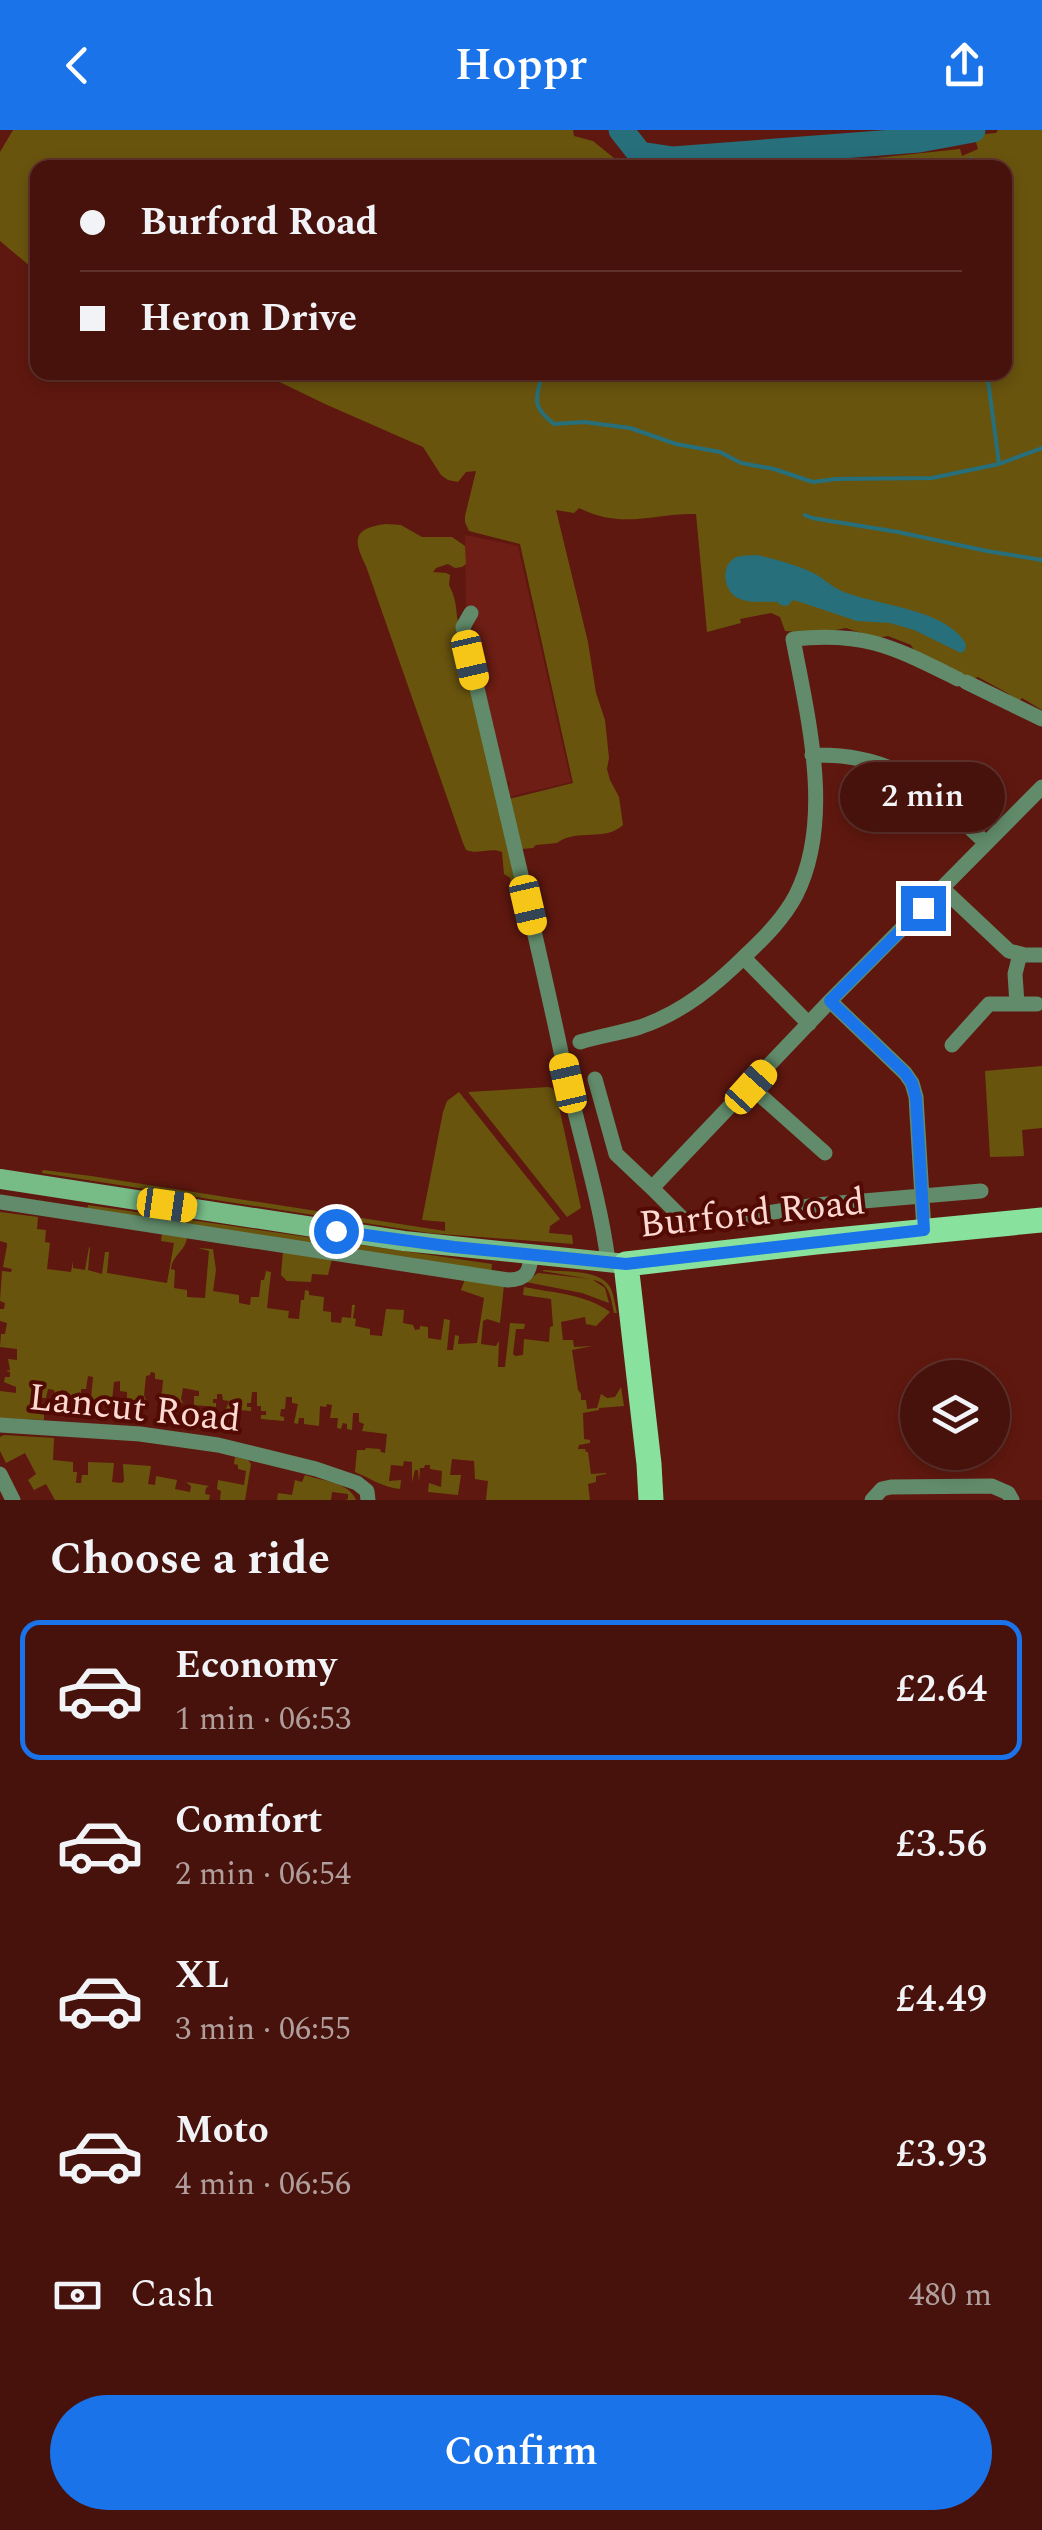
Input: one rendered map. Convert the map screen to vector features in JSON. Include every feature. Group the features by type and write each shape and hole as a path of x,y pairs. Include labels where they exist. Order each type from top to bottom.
{"main road":[{"name":"Burford Road","path":"0,1179 404,1241 617,1263 1042,1220"},
{"path":"617,1263 650,1464 651,1500"}],"street":[{"path":"471,613 463,627 553,1006 560,1050 617,1263"},
{"path":"580,1042 669,1015 708,989 744,958 793,900 814,831 815,788 806,703 792,639 869,640 904,652 1042,719"},
{"path":"812,755 854,757 904,774 926,787 986,843"},
{"path":"652,1188 1042,787"},
{"path":"942,888 1005,948 1020,954 1042,955"},
{"path":"1017,1004 1015,969 1020,954"},
{"path":"744,958 809,1024"},
{"path":"830,1001 912,1083 924,1230"},
{"path":"952,1045 989,1004 1037,1004"},
{"path":"595,1079 616,1154 685,1221"},
{"path":"751,1087 824,1153"},
{"path":"749,1216 816,1205 981,1191"},
{"path":"0,1202 508,1280 528,1274 531,1255"},
{"name":"Lancut Road","path":"0,1425 140,1434 218,1445 356,1483 367,1491 368,1500"},
{"path":"0,1474 13,1500"},
{"path":"872,1500 882,1488 992,1486 1008,1493 1012,1500"}],"shaded area":[{"path":"13,130 573,130 574,136 593,141 616,160 30,160 30,266 0,241 0,152"},
{"path":"1042,130 1042,710 888,636 876,638 846,628 820,633 785,631 780,617 771,613 740,619 741,623 707,632 696,514 624,519 595,515 579,508 574,513 556,510 605,720 607,769 619,797 623,825 608,833 573,836 522,849 509,799 573,783 520,544 469,531 465,516 476,471 466,472 458,482 448,480 423,447 275,380 1012,380 1012,160 857,160 960,149 962,156 978,149 974,135"},
{"path":"386,524 401,525 422,537 452,537 465,546 466,564 455,568 448,564 433,572 450,575 449,585 516,885 504,874 502,852 470,851 463,843 359,549 362,532"},
{"path":"465,535 518,546 571,782 508,797 510,783 502,777 471,633 477,618 466,610"},
{"path":"1042,1066 1042,1128 1022,1130 1024,1156 990,1157 985,1071"},
{"path":"548,1087 556,1093 581,1208 567,1217 468,1092"},
{"path":"459,1092 560,1219 550,1226 549,1233 572,1235 573,1244 429,1233 42,1173 43,1170 91,1176 445,1231 445,1222 422,1220 443,1112 447,1101"},
{"path":"88,1205 492,1264 491,1273 87,1211"},
{"path":"0,1212 38,1217 37,1229 46,1230 45,1242 50,1243 47,1269 71,1272 73,1261 73,1268 85,1270 89,1247 88,1270 102,1274 105,1252 109,1252 107,1273 167,1283 174,1243 161,1241 162,1233 187,1236 171,1269 175,1270 174,1288 187,1290 187,1297 205,1298 209,1251 198,1248 213,1249 213,1291 239,1295 239,1303 250,1305 251,1297 259,1297 261,1280 266,1271 271,1272 267,1308 289,1311 288,1318 299,1319 305,1290 309,1295 324,1297 323,1311 331,1312 331,1322 351,1318 355,1305 355,1326 370,1329 370,1335 382,1336 386,1309 404,1310 403,1323 413,1325 415,1330 428,1327 428,1338 441,1340 444,1319 450,1320 447,1350 453,1350 455,1335 459,1336 458,1344 477,1343 484,1298 461,1290 465,1279 504,1285 500,1323 483,1321 481,1344 496,1346 499,1341 498,1367 505,1367 510,1323 525,1324 524,1329 516,1329 515,1356 523,1355 524,1339 549,1342 553,1326 551,1299 523,1295 524,1287 591,1301 610,1312 596,1326 586,1324 585,1317 561,1322 563,1340 573,1340 574,1347 592,1346 572,1350 578,1390 587,1409 597,1408 601,1394 615,1397 621,1387 624,1406 583,1413 584,1439 590,1443 579,1445 578,1449 588,1452 591,1474 606,1474 596,1476 596,1482 588,1484 590,1500 486,1500 488,1481 475,1479 474,1461 452,1459 450,1475 461,1475 458,1495 428,1492 429,1483 441,1487 442,1471 430,1469 430,1465 420,1468 419,1482 415,1470 412,1482 412,1462 404,1461 403,1466 391,1465 389,1481 401,1480 400,1489 394,1488 355,1472 357,1450 380,1449 385,1453 387,1434 362,1431 364,1424 359,1422 359,1413 353,1413 352,1430 343,1423 341,1429 337,1428 338,1418 330,1418 332,1405 327,1404 320,1406 319,1426 304,1424 304,1418 294,1423 298,1404 292,1403 292,1397 286,1397 285,1409 281,1409 284,1421 261,1419 266,1411 257,1406 257,1392 252,1392 251,1403 247,1403 251,1411 226,1409 229,1401 223,1400 222,1394 213,1399 216,1407 194,1405 194,1396 199,1396 199,1391 183,1388 183,1403 158,1400 163,1380 155,1379 151,1372 146,1376 144,1395 148,1405 127,1403 127,1392 120,1391 120,1381 114,1382 112,1401 91,1399 93,1377 88,1376 81,1397 67,1396 67,1391 61,1390 60,1395 55,1394 48,1389 46,1398 37,1398 37,1407 44,1407 44,1420 0,1418 0,1391 16,1393 16,1387 4,1382 5,1377 10,1377 6,1371 10,1370 8,1359 17,1360 17,1349 0,1347 7,1323 0,1321 0,1309 4,1309 5,1303 0,1301 2,1271 12,1269 3,1267 7,1243 0,1241"},
{"path":"283,1251 332,1259 328,1275 312,1274 311,1282 287,1281 281,1275"},
{"path":"544,1270 580,1273 605,1281 617,1313 606,1288 599,1281 593,1280 605,1288 609,1303 582,1293 526,1282 538,1273 591,1279"},
{"path":"0,1437 54,1438 53,1460 73,1462 76,1483 81,1483 82,1475 88,1475 88,1462 114,1463 112,1482 122,1483 123,1464 151,1466 148,1484 155,1485 156,1476 177,1480 175,1489 190,1492 191,1486 186,1482 209,1486 205,1494 210,1495 209,1500 55,1500 46,1484 34,1490 28,1480 36,1474 25,1453 6,1463 0,1451"},
{"path":"235,1457 251,1464 245,1500 220,1500 218,1480 244,1485 246,1471 234,1464"},
{"path":"305,1475 341,1486 356,1500 345,1500 348,1494 332,1492 331,1500 277,1500 278,1493 292,1495 295,1480 302,1482"}],"water":[{"path":"757,555 803,568 844,592 944,623 966,644 965,650 961,653 890,623 857,621 793,600 787,606 740,599 729,589 726,568 737,557"}],"waterway":[{"path":"621,130 640,154 673,159 919,140 973,130"},
{"path":"540,380 538,407 554,424 584,422 630,428 813,482 932,478 999,464"},
{"path":"988,380 999,464 1042,448"},
{"path":"805,515 1042,560"}],"route":[{"path":"336,1231 626,1264 924,1230 912,1083 830,1001 923,908"}]}
